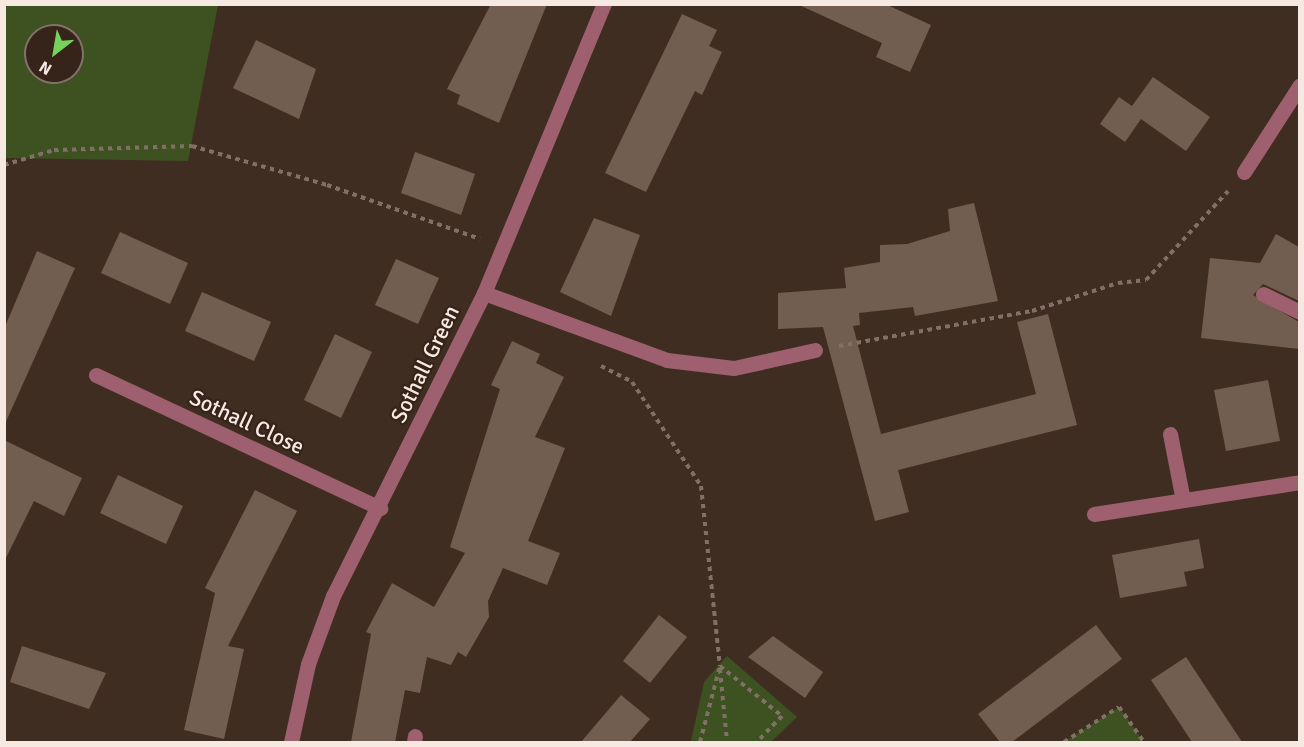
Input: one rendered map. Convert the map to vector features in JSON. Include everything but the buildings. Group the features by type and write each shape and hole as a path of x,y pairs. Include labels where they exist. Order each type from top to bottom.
{"street":[{"name":"Sothall Green","path":"291,742 325,614 380,508 484,293 604,4"},
{"path":"1244,172 1299,85"},
{"path":"484,293 667,360 734,368 815,350"},
{"path":"1263,294 1299,312"},
{"name":"Sothall Close","path":"96,375 380,508"},
{"path":"1170,434 1183,500"},
{"path":"1094,514 1299,482"}],"path":[{"path":"4,165 54,150 192,146 327,185 504,247"},
{"path":"815,350 1032,311 1118,283 1146,280 1244,172"},
{"path":"589,361 632,382 701,486 727,742"},
{"path":"700,742 720,666"},
{"path":"720,666 782,716 757,742"},
{"path":"1064,742 1119,707 1144,742"}],"green space":[{"path":"5,4 218,5 188,161 5,158"},
{"path":"727,656 797,717 771,742 691,741 704,682"},
{"path":"1119,707 1144,742 1064,742"}]}
